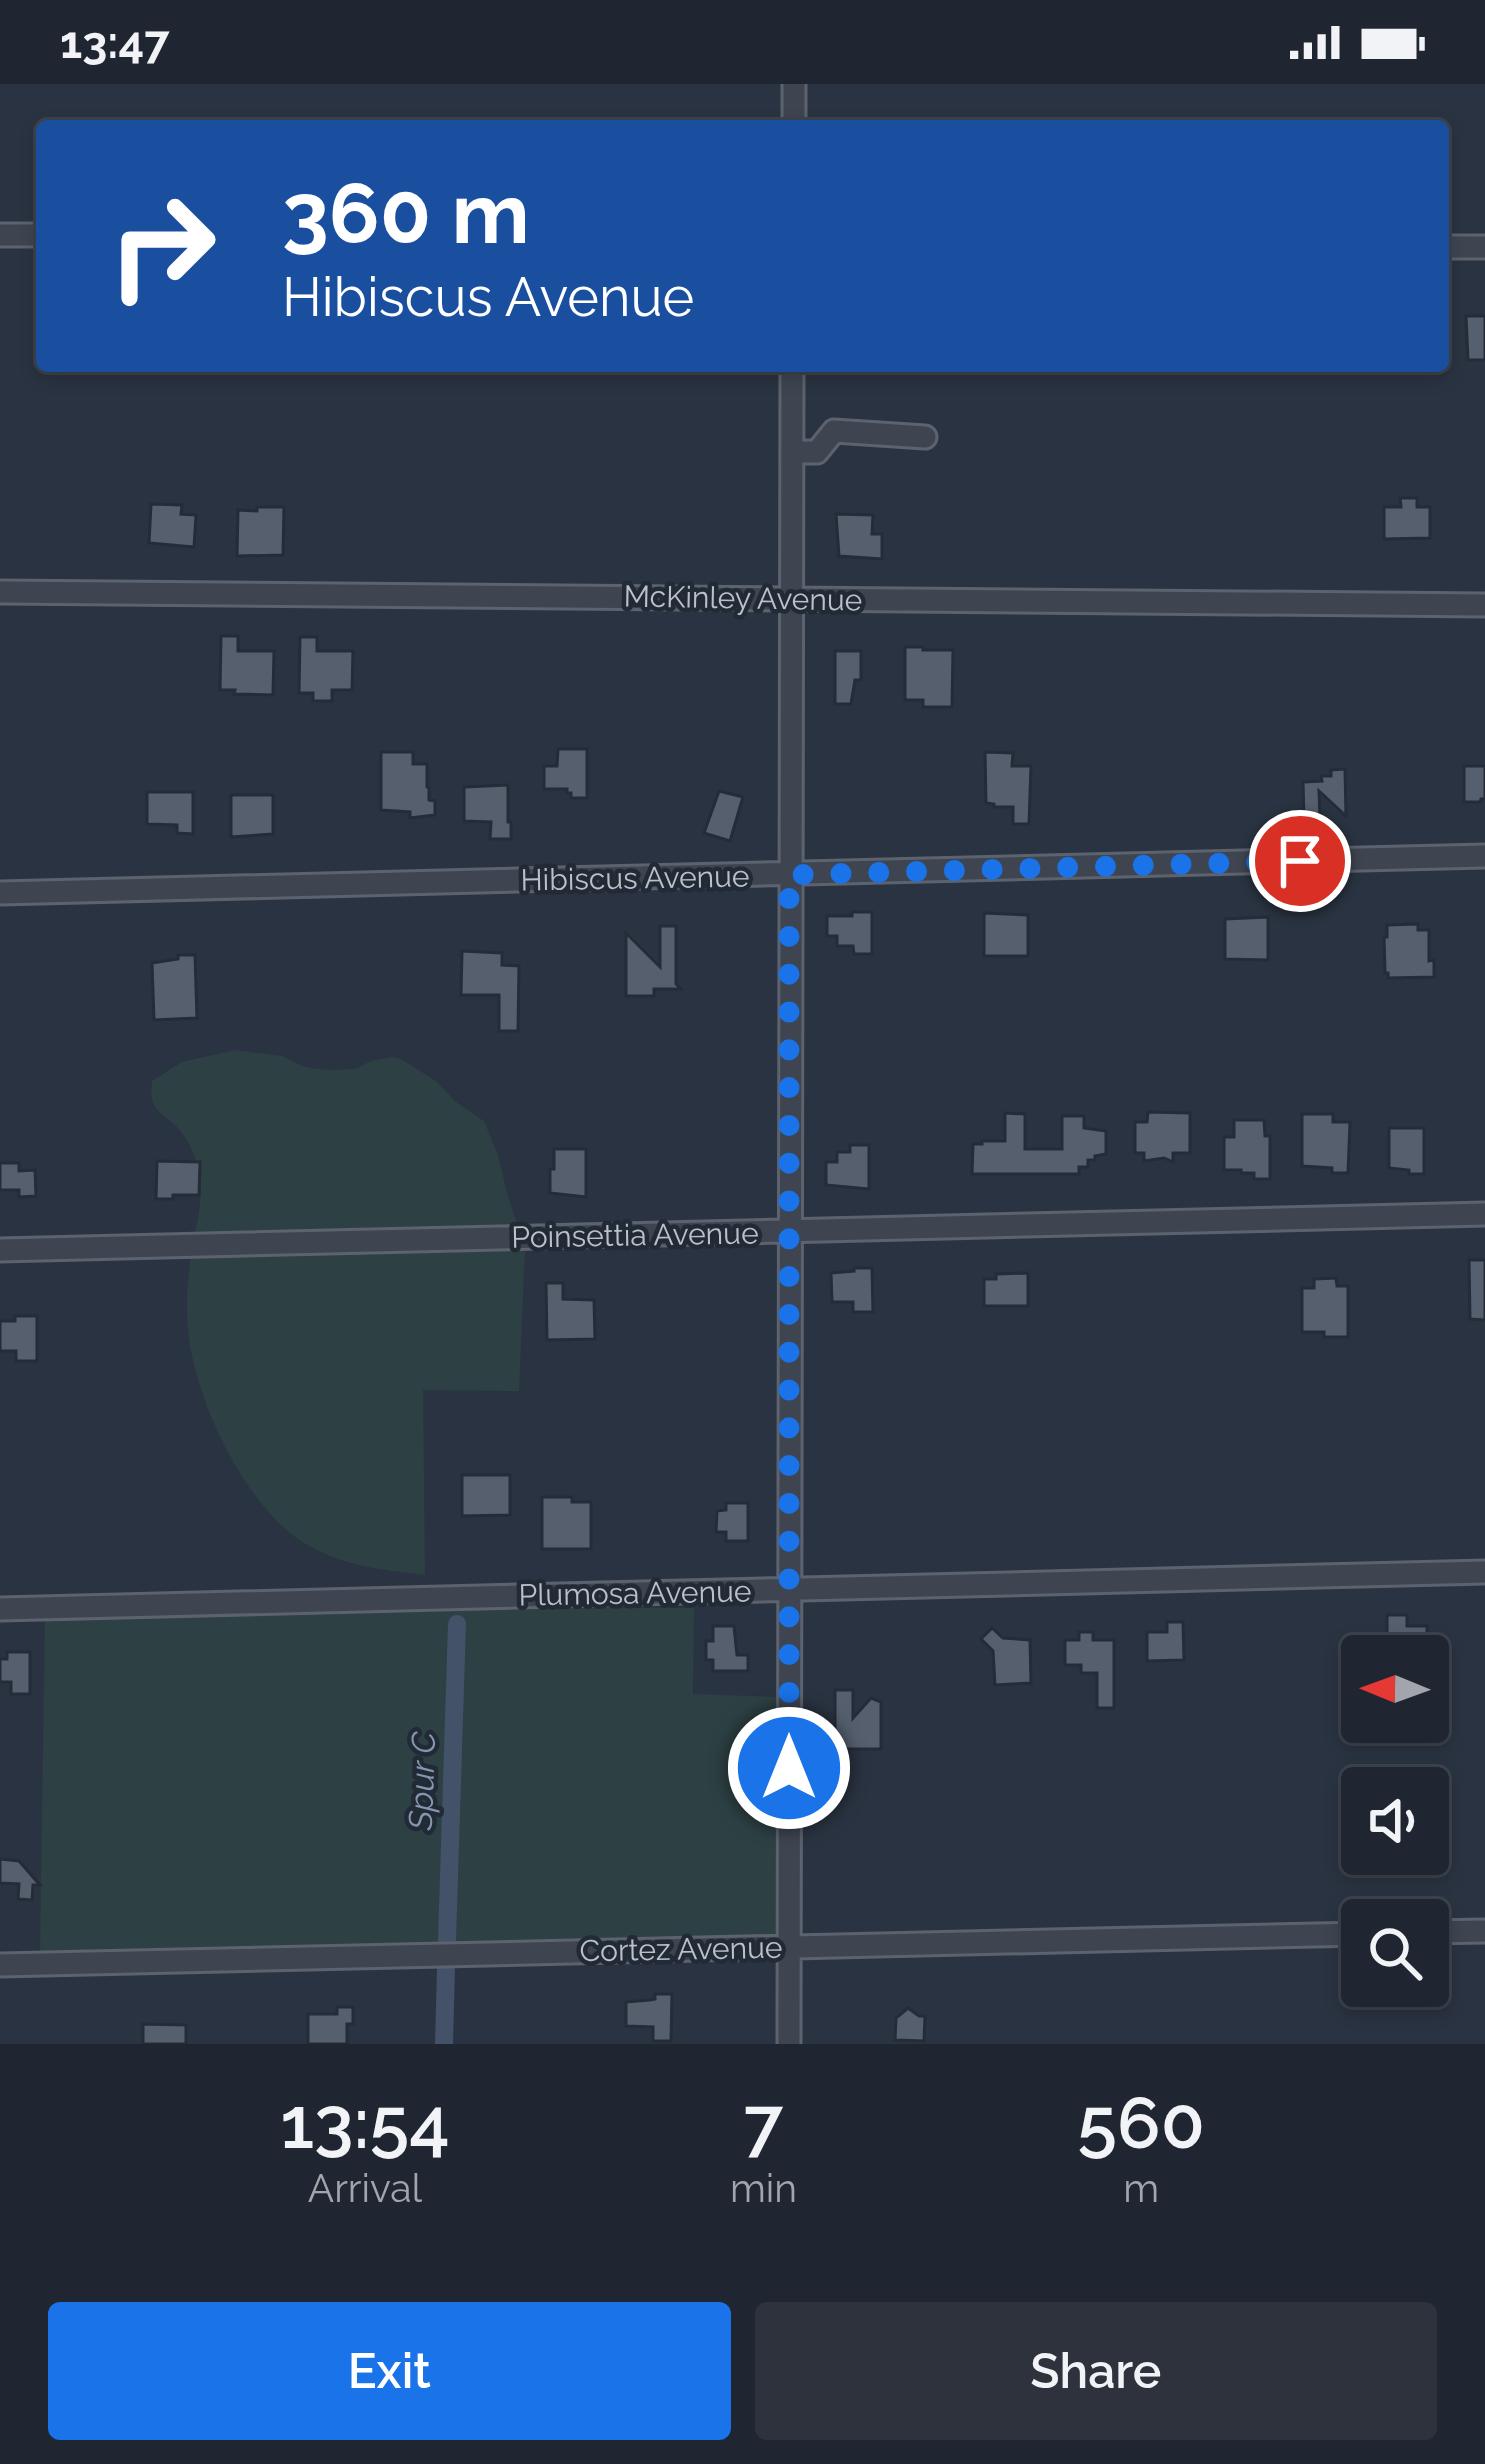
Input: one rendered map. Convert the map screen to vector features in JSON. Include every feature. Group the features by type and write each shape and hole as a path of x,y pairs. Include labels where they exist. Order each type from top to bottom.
{"street":[{"path":"794,84 794,120"},
{"path":"0,235 36,235"},
{"path":"1449,247 1485,247"},
{"path":"789,2044 793,372"},
{"path":"792,452 817,452 834,431 926,436"},
{"name":"McKinley Avenue","path":"0,592 1485,605"},
{"name":"Hibiscus Avenue","path":"0,892 1485,856"},
{"name":"Poinsettia Avenue","path":"0,1250 1485,1214"},
{"name":"Plumosa Avenue","path":"0,1609 1485,1572"},
{"path":"1449,1932 1485,1931"},
{"name":"Cortez Avenue","path":"0,1965 1341,1934"}],"shaded area":[{"path":"235,1050 282,1056 305,1067 328,1070 401,1059 484,1121 498,1155 525,1247 519,1391 423,1390 425,1575 341,1560 295,1537 274,1518 235,1465 206,1403 189,1341 187,1312 200,1175 184,1136 154,1104 152,1081 182,1062"},
{"path":"694,1608 693,1694 780,1697 777,1936 40,1952 45,1609"}],"building":[{"path":"1466,316 1485,316 1485,360 1468,360"},
{"path":"1400,498 1417,498 1417,507 1430,507 1430,538 1384,539 1384,507 1401,507"},
{"path":"151,504 182,505 181,514 196,515 194,547 149,543"},
{"path":"257,507 284,507 283,555 237,556 238,510 257,511"},
{"path":"836,514 873,515 872,534 882,534 882,559 839,556"},
{"path":"221,636 238,636 238,651 274,651 273,695 220,690"},
{"path":"300,637 317,637 317,651 353,651 352,690 332,690 332,701 313,701 313,693 299,693"},
{"path":"905,647 953,650 952,707 923,707 923,700 905,700"},
{"path":"835,651 861,651 861,680 855,680 851,704 835,704"},
{"path":"558,749 587,749 587,798 571,798 567,789 544,789 544,766 557,766"},
{"path":"381,752 413,752 413,764 427,764 429,800 435,801 435,815 410,818 410,812 381,810"},
{"path":"985,752 1013,753 1012,766 1031,766 1029,824 1013,824 1013,807 986,803"},
{"path":"1464,766 1485,766 1485,799 1480,802 1464,802"},
{"path":"1345,769 1346,816 1319,791 1320,820 1304,820 1303,782 1322,781 1321,776 1331,776 1331,770"},
{"path":"508,785 511,839 490,839 491,822 464,821 464,787"},
{"path":"719,791 743,797 730,841 704,833"},
{"path":"147,792 193,792 193,834 177,833 177,825 147,824"},
{"path":"231,795 273,795 273,834 231,837"},
{"path":"852,912 872,912 872,954 854,954 853,946 837,946 837,936 827,936 827,916 852,916"},
{"path":"984,913 1028,915 1028,956 984,956"},
{"path":"1268,917 1268,960 1225,959 1225,919"},
{"path":"1418,924 1418,930 1429,930 1434,977 1388,978 1387,925"},
{"path":"660,926 676,926 676,984 681,989 626,996 626,933 660,967"},
{"path":"462,951 502,953 502,965 519,966 518,1031 499,1031 499,995 461,995"},
{"path":"178,955 195,955 197,1018 154,1020 152,963 178,959"},
{"path":"1148,1112 1190,1113 1190,1153 1173,1153 1173,1162 1164,1158 1144,1161 1144,1153 1135,1153 1135,1122 1147,1122"},
{"path":"1005,1113 1025,1114 1025,1149 1062,1149 1062,1116 1084,1116 1084,1128 1106,1131 1106,1154 1088,1160 1088,1167 1079,1167 1079,1174 972,1174 973,1144 1005,1141"},
{"path":"1302,1114 1333,1114 1333,1122 1350,1122 1348,1173 1302,1166"},
{"path":"1234,1120 1264,1120 1265,1136 1270,1136 1270,1179 1224,1170 1224,1137 1234,1137"},
{"path":"1389,1128 1424,1128 1424,1174 1389,1168"},
{"path":"850,1145 869,1145 869,1189 826,1185 826,1162 837,1162 837,1152 850,1152"},
{"path":"554,1149 586,1149 586,1197 550,1193"},
{"path":"157,1161 200,1162 199,1195 156,1199"},
{"path":"0,1163 19,1163 19,1171 35,1170 36,1196 19,1197 19,1190 0,1190"},
{"path":"1469,1260 1485,1260 1485,1320 1470,1319"},
{"path":"872,1268 873,1312 853,1312 853,1302 832,1302 831,1273"},
{"path":"1028,1273 1028,1306 984,1306 984,1279"},
{"path":"1336,1278 1337,1286 1348,1286 1348,1337 1302,1332 1302,1288 1314,1288 1314,1279"},
{"path":"546,1283 563,1283 563,1299 594,1300 595,1339 547,1340"},
{"path":"15,1316 37,1316 37,1361 16,1361 16,1351 0,1351 0,1321 15,1321"},
{"path":"462,1475 510,1475 510,1515 462,1516"},
{"path":"542,1497 591,1502 591,1549 542,1549"},
{"path":"726,1503 748,1503 748,1541 726,1541 726,1532 716,1532 717,1511 726,1510"},
{"path":"1387,1615 1407,1615 1407,1626 1427,1626 1427,1635 1387,1635"},
{"path":"1167,1622 1183,1622 1184,1660 1147,1661 1147,1632 1167,1632"},
{"path":"713,1626 734,1626 737,1655 748,1655 748,1671 713,1671 713,1660 706,1660 706,1641 713,1641"},
{"path":"992,1628 1003,1638 1030,1640 1031,1683 995,1685 993,1651 981,1639"},
{"path":"1079,1632 1093,1632 1093,1640 1114,1640 1114,1708 1097,1708 1097,1673 1081,1673 1081,1665 1065,1665 1065,1640 1079,1640"},
{"path":"7,1652 30,1652 30,1694 11,1694 11,1682 0,1682 0,1659 7,1659"},
{"path":"835,1690 853,1690 853,1718 871,1698 881,1702 881,1749 835,1749"},
{"path":"0,1859 19,1861 40,1885 33,1885 32,1900 18,1899 19,1884 0,1883"},
{"path":"655,1994 672,1994 671,2041 653,2041 653,2027 626,2026 626,2002 655,1999"},
{"path":"337,2007 353,2007 347,2044 308,2044 308,2014 337,2014"},
{"path":"908,2008 925,2016 924,2041 895,2040 896,2018"},
{"path":"143,2024 186,2025 186,2044 143,2044"}],"waterway":[{"name":"Spur C","path":"447,1940 457,1624"},
{"name":"Spur C","path":"444,2044 446,1968"}],"route":[{"path":"789,1768 789,875 1300,861"}]}
